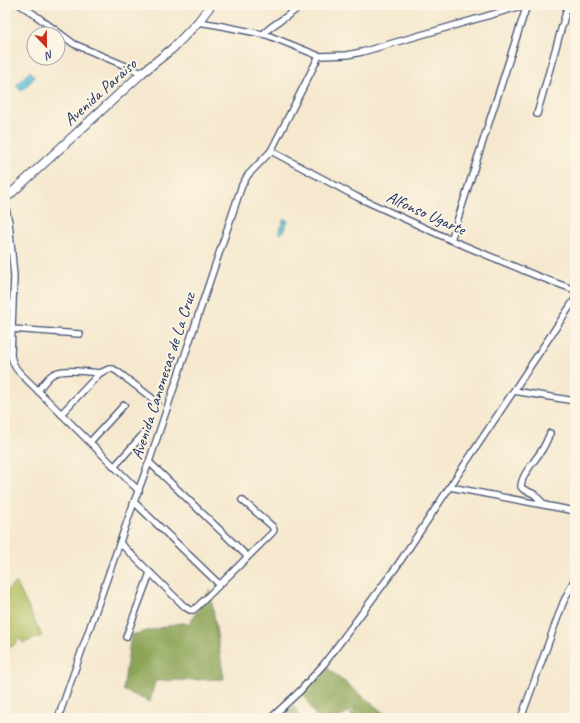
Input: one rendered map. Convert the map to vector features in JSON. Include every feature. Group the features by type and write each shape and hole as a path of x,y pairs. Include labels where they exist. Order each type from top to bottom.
{"main road":[{"name":"Avenida Paraiso","path":"5,199 142,73 174,48 198,22 211,5"}],"street":[{"path":"20,5 32,12 74,44 142,73"},
{"path":"263,34 303,5"},
{"path":"198,22 263,34 319,56 347,55 526,5"},
{"path":"451,240 526,5"},
{"path":"537,114 568,5"},
{"name":"Avenida Canonesas de La Cruz","path":"58,718 134,502 150,462 242,185 248,175 271,151 319,56"},
{"name":"Alfonso Ugarte","path":"271,151 357,197 451,240 537,276 575,290"},
{"path":"5,205 10,222 14,263 11,355 15,368 139,491"},
{"path":"271,718 300,691 324,664 397,566 575,299"},
{"path":"12,329 80,334"},
{"path":"61,414 100,373 109,369 113,370 157,402"},
{"path":"38,391 52,374 57,372 82,371 100,373"},
{"path":"514,391 575,401"},
{"path":"90,442 124,405"},
{"path":"114,467 148,430"},
{"path":"545,505 534,494 523,489 521,487 521,482 532,462 543,448 550,433"},
{"path":"150,462 247,556"},
{"path":"450,487 575,511"},
{"path":"120,543 185,607 193,610 274,530 242,500"},
{"path":"134,502 219,584"},
{"path":"126,637 150,573"},
{"path":"521,718 563,603 575,578"}],"green space":[{"path":"16,582 42,636 23,643 20,638 13,646 5,650 5,592"},
{"path":"210,590 224,679 155,681 150,702 123,690 131,635 180,623 189,624"},
{"path":"326,667 390,718 353,718 350,714 359,705 340,718 317,718 302,693"},
{"path":"294,706 300,718 283,718 283,716"}],"water":[{"path":"30,71 35,77 22,91 16,85"},
{"path":"284,219 288,221 284,231 281,234 279,231"}]}
